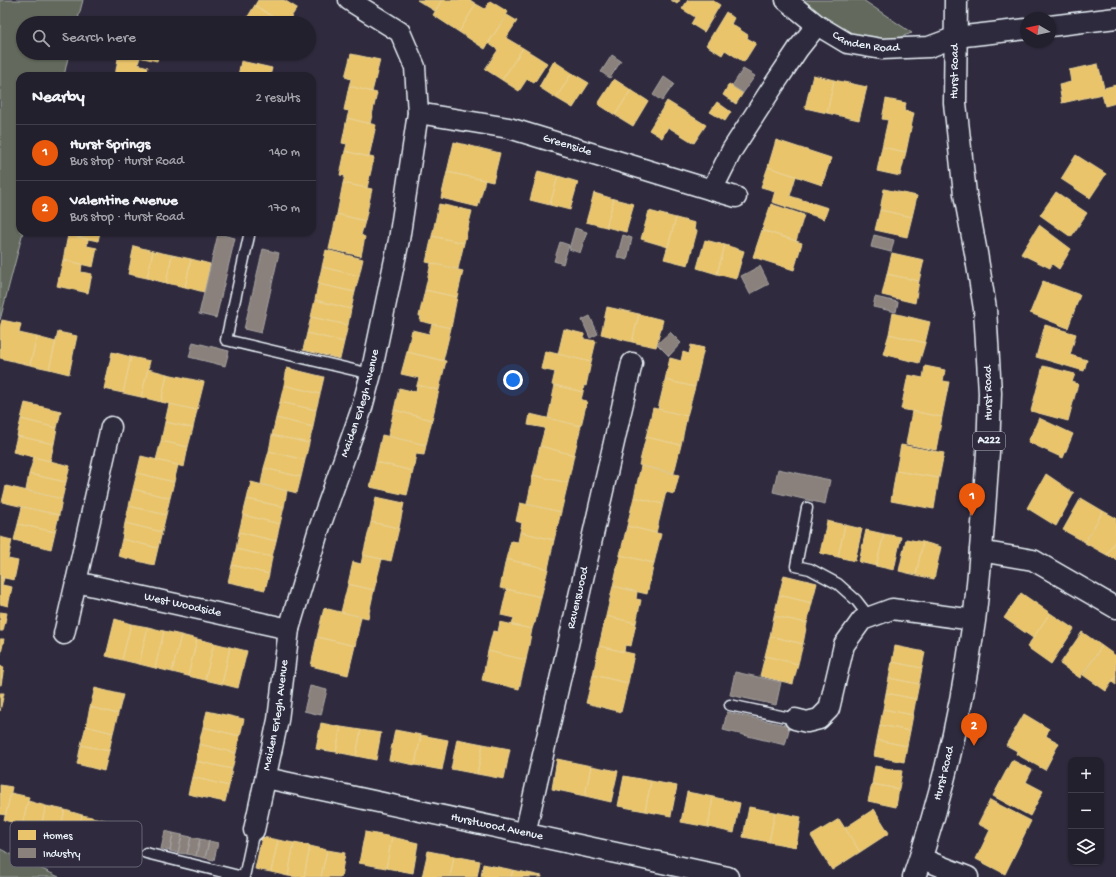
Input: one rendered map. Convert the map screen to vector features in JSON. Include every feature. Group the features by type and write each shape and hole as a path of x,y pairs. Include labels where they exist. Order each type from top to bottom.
{"main road":[{"name":"Hurst Road","path":"917,868 935,812 965,680 974,620 990,427 990,393 985,309 965,194 955,103 956,0"}],"street":[{"name":"Maiden Erlegh Avenue","path":"254,830 278,720 289,629 318,532 361,412 371,374 399,240 418,113 415,67 400,32 349,0"},
{"name":"Camden Road","path":"786,0 817,25 848,43 882,49 929,48 956,37 1020,30"},
{"path":"1056,25 1116,18"},
{"path":"712,190 732,150 798,49 817,25"},
{"name":"Greenside","path":"418,113 509,128 736,197"},
{"name":"Ravenswood","path":"525,834 632,363"},
{"path":"64,634 111,427"},
{"path":"980,551 1033,560 1116,608"},
{"name":"West Woodside","path":"76,582 289,629"},
{"path":"795,719 807,722 819,719 829,709 844,645 862,620 892,609 974,620"},
{"name":"Hurstwood Avenue","path":"266,778 728,877"},
{"path":"917,868 968,877"}],"lane":[{"path":"249,236 226,340 371,374"},
{"path":"806,508 796,566 810,569 838,584 856,600 870,618"},
{"path":"730,705 795,719"},
{"path":"146,853 244,877 254,830"}],"green space":[{"path":"0,0 83,0 79,16 16,16 16,60 67,60 65,72 16,72 16,236 22,236 0,320"},
{"path":"797,0 863,0 912,33 891,40 856,38 824,22"},
{"path":"0,849 10,854 10,867 38,867 59,877 0,877"}],"building: Homes":[{"path":"258,0 284,0 297,8 292,16 272,16 255,5"},
{"path":"417,0 442,0 435,11"},
{"path":"442,0 470,0 476,4 459,32 433,15"},
{"path":"671,0 680,0 677,4"},
{"path":"688,0 712,0 720,5 704,32 691,24 695,17 682,9"},
{"path":"490,1 508,12 485,49 459,32 476,4 485,9"},
{"path":"255,5 272,16 248,16"},
{"path":"726,12 734,18 731,24 748,35 747,38 756,43 744,62 725,50 722,55 706,45"},
{"path":"507,15 517,21 506,38 523,48 502,80 485,69 498,50 488,43"},
{"path":"523,48 547,63 534,83 527,79 519,91 502,80"},
{"path":"351,54 380,60 372,92 349,86 351,79 345,77"},
{"path":"118,60 139,60 138,64 148,67 147,72 116,72"},
{"path":"241,61 272,68 271,72 239,72"},
{"path":"554,61 572,73 556,98 539,87"},
{"path":"1098,64 1104,88 1116,85 1116,103 1105,106 1102,94 1062,103 1059,85 1071,82 1069,70"},
{"path":"572,73 589,83 573,108 556,98"},
{"path":"813,75 834,80 827,113 805,108"},
{"path":"614,79 631,90 615,115 598,104"},
{"path":"834,80 867,87 859,120 827,113"},
{"path":"729,84 743,93 736,104 723,95"},
{"path":"349,86 377,93 370,124 347,118 349,111 344,110"},
{"path":"631,90 648,101 633,126 615,115"},
{"path":"886,99 906,103 904,111 914,113 906,152 882,147 888,120 882,119"},
{"path":"667,101 706,125 694,143 668,127 662,138 649,130"},
{"path":"717,102 731,112 725,121 710,112"},
{"path":"347,118 376,125 369,157 345,151 347,144 342,143"},
{"path":"776,140 831,158 822,185 768,167"},
{"path":"454,142 500,153 493,182 447,172"},
{"path":"882,147 906,152 900,176 877,171"},
{"path":"345,151 374,158 367,188 343,183 345,176 340,175"},
{"path":"1076,155 1106,174 1090,198 1061,179"},
{"path":"768,167 796,176 790,196 828,208 824,219 772,202 775,191 761,187"},
{"path":"538,171 558,176 550,205 530,200"},
{"path":"447,172 485,180 478,207 441,198"},
{"path":"558,176 578,182 570,210 550,205"},
{"path":"343,183 372,189 365,221 337,214"},
{"path":"884,189 917,196 912,217 880,210"},
{"path":"1056,192 1087,213 1071,237 1040,215"},
{"path":"594,193 614,199 606,227 586,222"},
{"path":"614,199 634,204 626,232 606,227"},
{"path":"439,204 472,211 464,243 432,236"},
{"path":"771,204 804,215 796,241 762,230"},
{"path":"880,210 912,217 907,237 875,230"},
{"path":"649,211 676,218 668,247 641,239"},
{"path":"337,214 365,221 361,235 365,237 361,256 329,249"},
{"path":"676,218 695,223 694,230 697,231 688,265 664,259"},
{"path":"1039,225 1071,249 1059,269 1052,264 1050,268 1021,254"},
{"path":"762,230 802,243 794,270 753,257"},
{"path":"68,236 88,239 87,246 97,248 93,267 63,260"},
{"path":"73,236 99,236 98,241"},
{"path":"432,236 464,243 458,269 426,262"},
{"path":"705,240 725,245 717,274 697,268"},
{"path":"725,245 744,251 736,279 717,274"},
{"path":"134,246 153,251 147,278 128,274"},
{"path":"326,250 363,259 359,276 322,267"},
{"path":"153,251 172,255 166,283 147,278"},
{"path":"892,253 924,260 919,281 887,274"},
{"path":"172,255 191,259 185,287 166,283"},
{"path":"191,259 210,264 204,292 185,287"},
{"path":"63,260 82,264 81,272 92,274 88,293 57,286"},
{"path":"431,263 463,271 457,297 425,290"},
{"path":"322,267 359,276 355,292 318,284"},
{"path":"887,274 919,281 915,303 882,295"},
{"path":"1043,281 1080,295 1068,328 1030,313"},
{"path":"318,284 355,292 351,309 315,300"},
{"path":"425,290 457,297 451,328 420,321 421,316 419,316"},
{"path":"315,300 351,309 348,325 311,317"},
{"path":"607,307 639,314 632,342 601,334"},
{"path":"893,313 930,322 925,343 889,334"},
{"path":"639,314 663,320 656,347 632,342"},
{"path":"311,317 348,325 344,342 307,333"},
{"path":"2,320 21,324 19,333 37,337 30,365 0,358 0,327"},
{"path":"432,324 451,328 443,361 407,352 412,330 429,334"},
{"path":"1045,325 1076,334 1070,355 1087,360 1084,371 1036,357"},
{"path":"564,329 584,334 584,339 596,341 591,362 558,354"},
{"path":"58,332 77,336 69,374 49,369"},
{"path":"307,333 344,342 340,359 303,350"},
{"path":"889,334 925,343 919,363 883,354"},
{"path":"37,337 56,342 49,369 30,365"},
{"path":"691,345 704,348 695,387 665,380 670,358 681,361 683,352 689,354"},
{"path":"545,351 591,362 586,386 584,385 583,392 552,385 555,372 541,369"},
{"path":"112,352 131,357 123,393 104,389"},
{"path":"407,352 446,361 439,390 417,385 419,378 401,374"},
{"path":"131,357 150,361 141,397 123,393"},
{"path":"925,366 945,370 943,381 949,382 942,417 901,409 908,375 923,378"},
{"path":"1043,366 1075,374 1072,382 1078,384 1068,421 1031,411"},
{"path":"287,368 324,377 320,394 284,385"},
{"path":"148,369 167,374 161,402 141,397"},
{"path":"167,374 204,382 197,410 161,402"},
{"path":"665,380 695,387 687,416 658,409"},
{"path":"284,385 320,394 316,410 280,402"},
{"path":"417,385 439,390 432,420 394,410 399,388 416,392"},
{"path":"555,385 583,392 581,400 587,401 581,426 548,418"},
{"path":"280,402 316,410 313,427 276,418"},
{"path":"25,403 61,411 57,428 21,419"},
{"path":"169,404 197,410 193,428 165,422"},
{"path":"653,408 687,416 681,445 646,437"},
{"path":"394,410 432,420 426,445 388,436"},
{"path":"912,411 942,417 936,450 906,444"},
{"path":"530,414 581,426 574,455 540,446 545,428 528,425"},
{"path":"276,418 313,427 309,443 272,435"},
{"path":"1039,418 1073,434 1063,458 1028,442"},
{"path":"21,419 57,428 54,444 17,436"},
{"path":"165,422 193,428 188,447 161,441"},
{"path":"272,435 309,443 305,460 269,451"},
{"path":"382,435 426,445 424,455 416,454 413,471 376,462"},
{"path":"17,436 54,444 50,461 13,452"},
{"path":"646,437 681,445 674,473 639,465"},
{"path":"161,441 188,447 184,467 156,460"},
{"path":"901,445 944,453 939,478 896,471"},
{"path":"540,446 574,455 568,483 533,475"},
{"path":"269,451 305,460 301,477 264,468"},
{"path":"141,456 178,465 174,482 137,473"},
{"path":"34,457 70,466 66,482 29,474"},
{"path":"376,462 413,471 407,495 370,487"},
{"path":"641,466 679,475 674,494 666,492 663,504 634,497"},
{"path":"264,468 301,477 297,493 261,484"},
{"path":"896,471 939,478 934,509 891,501"},
{"path":"137,473 174,482 170,498 133,489"},
{"path":"29,474 66,482 62,499 26,490"},
{"path":"1046,474 1074,493 1056,526 1027,508"},
{"path":"533,475 568,483 561,512 527,504"},
{"path":"251,482 287,491 284,507 247,499"},
{"path":"6,486 62,499 59,515 2,502"},
{"path":"133,489 170,498 166,515 129,506"},
{"path":"376,497 404,503 399,528 371,522"},
{"path":"634,497 663,504 656,533 627,526"},
{"path":"1081,498 1103,511 1085,542 1063,530"},
{"path":"247,499 284,507 280,524 243,515"},
{"path":"520,503 561,512 554,540 520,532 522,523 516,521"},
{"path":"129,506 166,515 162,532 125,523"},
{"path":"22,507 59,515 55,532 18,524"},
{"path":"1103,511 1116,518 1116,539 1107,555 1085,543"},
{"path":"243,515 280,524 276,541 239,532"},
{"path":"827,521 845,525 838,557 820,553"},
{"path":"371,522 399,528 391,561 363,555"},
{"path":"125,523 162,532 158,548 122,539"},
{"path":"18,524 55,532 51,549 14,540"},
{"path":"845,525 862,529 855,561 838,557"},
{"path":"627,526 661,534 654,563 620,555"},
{"path":"866,530 884,534 876,566 859,562"},
{"path":"239,532 276,541 272,557 236,549"},
{"path":"520,532 554,540 548,569 506,559 511,541 518,542"},
{"path":"884,534 901,537 894,570 876,566"},
{"path":"0,537 12,540 8,559 18,561 14,580 0,577"},
{"path":"122,539 158,548 154,565 118,556"},
{"path":"906,539 923,542 916,575 899,571"},
{"path":"1116,539 1116,560 1107,555"},
{"path":"923,542 941,547 934,579 916,575"},
{"path":"236,549 272,557 269,574 232,565"},
{"path":"363,555 382,559 374,590 348,584 353,562 361,564"},
{"path":"620,555 654,563 647,594 613,586"},
{"path":"506,559 548,569 541,597 500,588"},
{"path":"232,565 269,574 265,590 228,582"},
{"path":"784,575 817,583 812,603 779,595"},
{"path":"0,577 4,578 2,585 12,587 8,606 0,604"},
{"path":"348,584 374,590 368,618 341,612"},
{"path":"613,586 637,592 636,599 641,600 636,623 606,616"},
{"path":"507,589 541,597 535,623 532,629 512,625 514,618 501,615"},
{"path":"1021,593 1050,613 1033,638 1004,618"},
{"path":"779,595 812,603 807,623 774,616"},
{"path":"324,608 361,617 355,646 317,637"},
{"path":"0,612 7,613 3,631 0,631"},
{"path":"1050,613 1074,629 1051,664 1027,647"},
{"path":"606,616 636,623 631,646 625,645 624,652 599,646"},
{"path":"774,616 807,623 803,644 770,636"},
{"path":"115,619 131,624 122,660 106,656"},
{"path":"500,622 532,629 526,660 488,651 493,631 498,632"},
{"path":"131,624 148,627 139,664 122,660"},
{"path":"148,627 164,631 155,668 139,664"},
{"path":"164,631 181,635 172,672 155,668"},
{"path":"1082,632 1102,646 1080,678 1060,664"},
{"path":"181,635 197,639 188,676 172,672"},
{"path":"770,636 803,644 798,664 765,656"},
{"path":"317,637 355,646 348,675 311,666"},
{"path":"0,639 4,639 0,658"},
{"path":"197,639 214,643 205,680 188,676"},
{"path":"214,643 230,647 222,684 205,680"},
{"path":"599,646 634,654 628,683 593,675"},
{"path":"895,646 925,652 922,668 892,662"},
{"path":"1102,646 1116,656 1116,676 1106,691 1083,675"},
{"path":"230,647 247,651 238,688 222,684"},
{"path":"488,651 526,660 519,689 482,680"},
{"path":"765,656 798,664 793,684 760,676"},
{"path":"892,662 922,668 919,684 889,678"},
{"path":"0,666 4,667 1,685 0,685"},
{"path":"593,675 628,683 621,712 586,703"},
{"path":"1116,676 1116,685 1112,682"},
{"path":"889,678 919,684 916,699 886,693"},
{"path":"95,688 123,695 118,714 90,707"},
{"path":"0,693 4,693 0,711"},
{"path":"886,693 916,699 913,715 883,709"},
{"path":"90,707 118,714 113,733 86,726"},
{"path":"883,709 913,715 910,731 880,725"},
{"path":"207,711 244,719 240,736 203,727"},
{"path":"1024,714 1049,729 1046,736 1059,743 1045,770 1016,754 1017,751 1006,745"},
{"path":"321,723 341,727 336,752 316,749"},
{"path":"880,725 910,731 907,746 877,740"},
{"path":"86,726 113,733 109,751 81,745"},
{"path":"203,727 240,736 236,753 199,744"},
{"path":"341,727 361,730 356,756 336,752"},
{"path":"361,730 381,733 376,760 356,756"},
{"path":"395,730 421,735 415,765 389,760"},
{"path":"421,735 448,740 442,770 415,765"},
{"path":"457,739 483,744 477,774 451,769"},
{"path":"877,740 907,746 904,762 874,756"},
{"path":"199,744 236,753 232,769 196,761"},
{"path":"483,744 510,749 504,779 477,774"},
{"path":"81,745 109,751 104,771 77,764"},
{"path":"557,759 591,766 585,796 552,789"},
{"path":"1012,760 1032,770 1026,782 1043,791 1030,816 993,796"},
{"path":"196,761 232,769 229,786 192,777"},
{"path":"591,766 618,771 611,802 585,796"},
{"path":"875,766 902,771 899,789 872,784"},
{"path":"624,776 651,781 645,811 618,806"},
{"path":"192,777 229,786 225,802 188,794"},
{"path":"651,781 677,786 671,816 645,811"},
{"path":"872,784 899,789 896,807 868,801"},
{"path":"0,785 12,787 6,815 0,814"},
{"path":"687,792 713,797 708,827 681,822"},
{"path":"11,793 29,797 23,821 10,822 4,820"},
{"path":"713,797 740,803 734,833 708,827"},
{"path":"990,800 1031,821 1005,874 976,859 990,830 978,824"},
{"path":"28,801 46,806 42,821 23,821"},
{"path":"46,806 65,810 62,821 42,821"},
{"path":"749,807 775,812 769,842 743,837"},
{"path":"874,809 889,833 860,852 845,828"},
{"path":"65,810 82,815 81,821 62,821"},
{"path":"775,812 801,817 796,847 769,842"},
{"path":"82,815 101,819 100,821 81,821"},
{"path":"839,819 860,852 832,870 811,836"},
{"path":"365,832 392,837 386,868 359,863"},
{"path":"262,837 278,840 271,872 255,869"},
{"path":"392,837 418,843 413,873 386,868"},
{"path":"278,840 294,843 288,876 271,872"},
{"path":"294,843 310,846 304,877 288,876"},
{"path":"310,846 327,850 321,877 304,877"},
{"path":"327,850 345,853 341,877 321,877"},
{"path":"428,851 454,856 450,877 422,877"},
{"path":"454,856 480,861 477,877 450,877"},
{"path":"483,864 513,870 511,877 481,877"},
{"path":"513,870 542,876 542,877 511,877"}],"building: Industry":[{"path":"612,55 621,61 610,78 601,72"},
{"path":"743,69 755,76 743,93 732,86"},
{"path":"664,77 674,84 662,101 653,95"},
{"path":"575,228 587,232 580,253 569,249"},
{"path":"623,235 632,238 627,260 617,257"},
{"path":"874,235 894,240 891,252 871,247"},
{"path":"218,236 235,238 216,318 199,314"},
{"path":"560,242 569,245 563,264 554,261"},
{"path":"263,249 279,253 261,333 244,329"},
{"path":"760,266 769,284 750,294 741,276"},
{"path":"875,297 898,302 896,312 873,307"},
{"path":"590,316 598,334 590,338 582,320"},
{"path":"670,332 681,343 669,356 657,344"},
{"path":"193,342 229,351 225,366 189,357"},
{"path":"778,469 830,480 825,504 773,492"},
{"path":"735,672 781,682 776,705 730,695"},
{"path":"310,686 327,690 321,715 304,711"},
{"path":"727,712 790,726 785,745 723,730"},
{"path":"165,831 173,833 170,851 161,849"},
{"path":"173,833 182,835 178,853 170,851"},
{"path":"182,835 191,837 187,854 178,853"},
{"path":"191,837 200,839 196,856 187,854"},
{"path":"200,839 209,841 205,858 196,856"},
{"path":"209,841 218,843 214,860 205,858"}],"place":[{"name":"Hurst Springs","path":"972,516"},
{"name":"Valentine Avenue","path":"974,746"}]}
